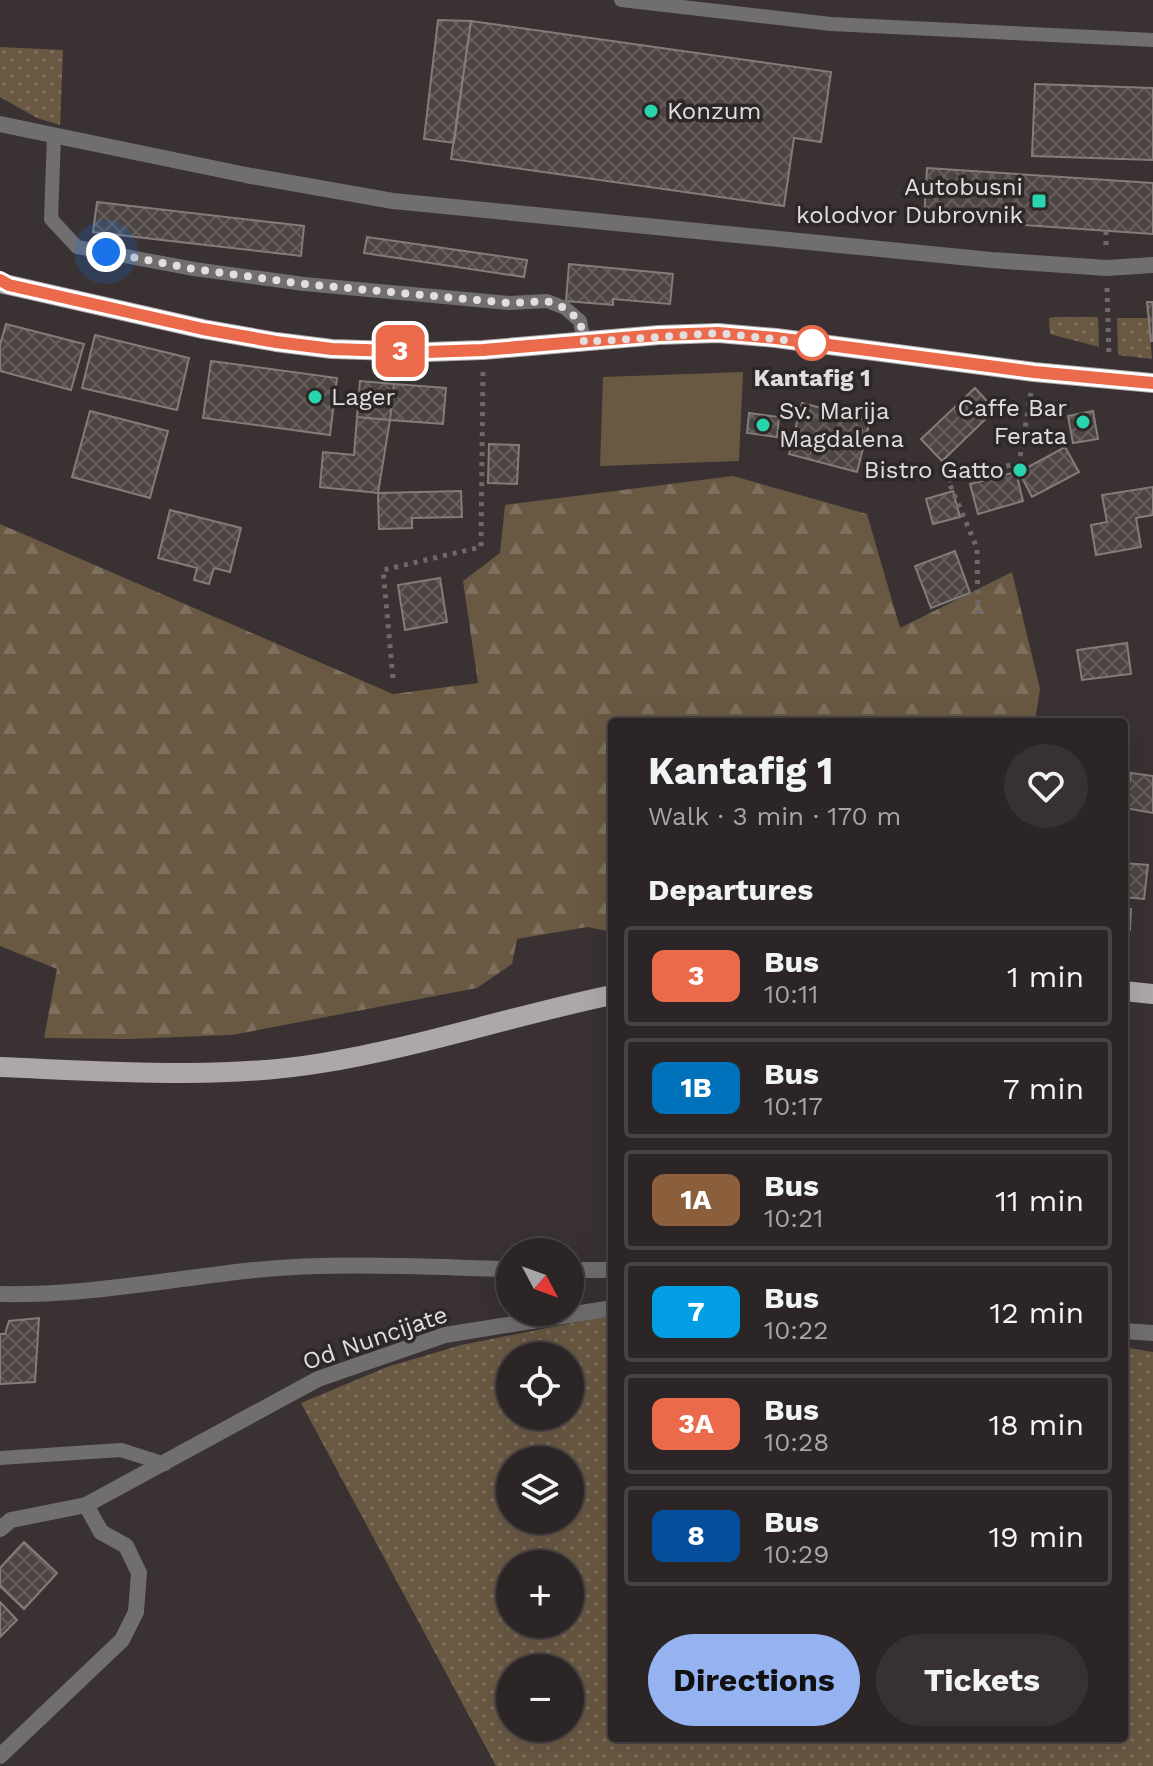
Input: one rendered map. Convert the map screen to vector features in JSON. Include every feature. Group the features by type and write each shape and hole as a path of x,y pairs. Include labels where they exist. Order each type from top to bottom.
{"main road":[{"path":"3,283 276,342 332,349 411,352 483,350 718,333 1034,372 1153,383"},
{"path":"1128,991 1153,994"},
{"path":"0,1067 191,1072 321,1063 608,996"}],"street":[{"path":"4,122 54,136 246,175 393,201 991,260 1107,268 1153,265"},
{"name":"Od Nuncijate","path":"0,1294 109,1288 256,1270 339,1265 496,1269"},
{"path":"584,1270 608,1270"},
{"name":"Od Nuncijate","path":"4,1520 86,1505 318,1379 445,1335 608,1309"},
{"path":"1128,1331 1153,1333"},
{"path":"0,1756 122,1640 136,1612 139,1573 126,1546 101,1532 86,1505"}],"lane":[{"path":"621,0 831,24 1153,40"},
{"path":"54,136 51,219 77,247 194,269 304,284 509,303 547,301 565,308 580,321 584,342"},
{"path":"0,1458 121,1450 165,1464"}],"path":[{"path":"1106,231 1109,380"},
{"path":"393,678 383,570 481,547 483,350"},
{"path":"978,614 977,548 948,480 1019,463 1034,372"}],"green space":[{"path":"0,47 63,50 60,125 37,118 0,97"},
{"path":"1098,317 1099,347 1050,334 1049,318"},
{"path":"1117,318 1149,318 1152,359 1118,355"},
{"path":"743,372 739,461 600,466 603,377"},
{"path":"733,476 867,514 900,628 1012,572 1040,689 1036,718 608,718 608,931 587,927 517,939 512,964 477,988 232,1035 44,1038 57,969 0,946 0,524 393,694 478,683 463,581 500,553 505,505"},
{"path":"608,1316 608,1742 1128,1742 1128,1348 1153,1352 1153,1766 496,1766 301,1403 387,1367 461,1345 557,1326 584,1326 584,1321"}],"building":[{"path":"438,20 471,21 454,143 424,139"},
{"path":"471,21 831,72 821,142 794,138 784,206 451,159"},
{"path":"1035,84 1153,88 1153,160 1032,156"},
{"name":"Autobusni kolodvor Dubrovnik","path":"927,168 1153,183 1153,234 924,218"},
{"path":"97,202 304,226 301,256 93,232"},
{"path":"367,237 527,260 524,277 364,253"},
{"path":"569,264 673,274 670,304 613,299 613,305 566,301"},
{"path":"1147,302 1153,302 1153,341 1151,341"},
{"path":"6,324 84,344 71,390 0,371 0,345"},
{"path":"95,335 189,358 177,410 82,388"},
{"path":"211,361 337,378 330,435 203,418"},
{"path":"360,381 394,384 390,420 357,417"},
{"path":"394,384 446,388 443,424 390,420"},
{"path":"975,388 995,410 942,461 921,439"},
{"path":"802,403 870,421 857,472 789,454"},
{"path":"90,411 168,431 150,498 72,477"},
{"path":"1093,411 1098,439 1073,443 1068,416"},
{"name":"Sv. Marija Magdalena","path":"749,413 779,417 777,437 747,433"},
{"path":"357,417 390,420 378,493 320,487 323,452 354,455"},
{"path":"489,444 519,445 517,484 488,483"},
{"path":"1065,447 1079,472 1032,497 1019,472"},
{"path":"1016,472 1023,501 978,514 970,484"},
{"path":"1153,487 1153,515 1136,518 1141,547 1096,555 1091,525 1107,522 1102,495"},
{"path":"461,491 462,517 412,518 412,528 379,529 378,493"},
{"path":"953,491 960,517 933,524 926,499"},
{"path":"170,510 241,528 230,572 214,568 209,584 194,580 197,568 158,558"},
{"path":"955,551 970,593 931,608 915,566"},
{"path":"440,578 447,622 405,630 398,585"},
{"path":"1127,643 1131,674 1082,680 1077,650"},
{"path":"1131,773 1153,776 1153,813 1128,809"},
{"path":"1128,863 1148,865 1144,899 1128,897"},
{"path":"1128,909 1131,909 1128,930"},
{"path":"39,1318 35,1382 0,1384 0,1334 5,1334 9,1321"},
{"path":"24,1542 57,1573 24,1609 0,1586 0,1568"},
{"path":"0,1602 17,1620 0,1637"}],"bus line":[{"name":"3","path":"0,280 9,285 203,329 332,349 483,350 718,333 1034,372 1153,383"}],"place":[{"name":"Konzum","path":"651,111"},
{"name":"Autobusni kolodvor Dubrovnik","path":"1039,201"},
{"name":"Kantafig 1","path":"812,343"},
{"name":"Lager","path":"315,397"},
{"name":"Caffe Bar Ferata","path":"1083,422"},
{"name":"Sv. Marija Magdalena","path":"763,425"},
{"name":"Bistro Gatto","path":"1020,470"}],"route":[{"path":"106,252 194,269 304,284 509,303 547,301 565,308 580,321 584,342 718,333 812,343"}]}
